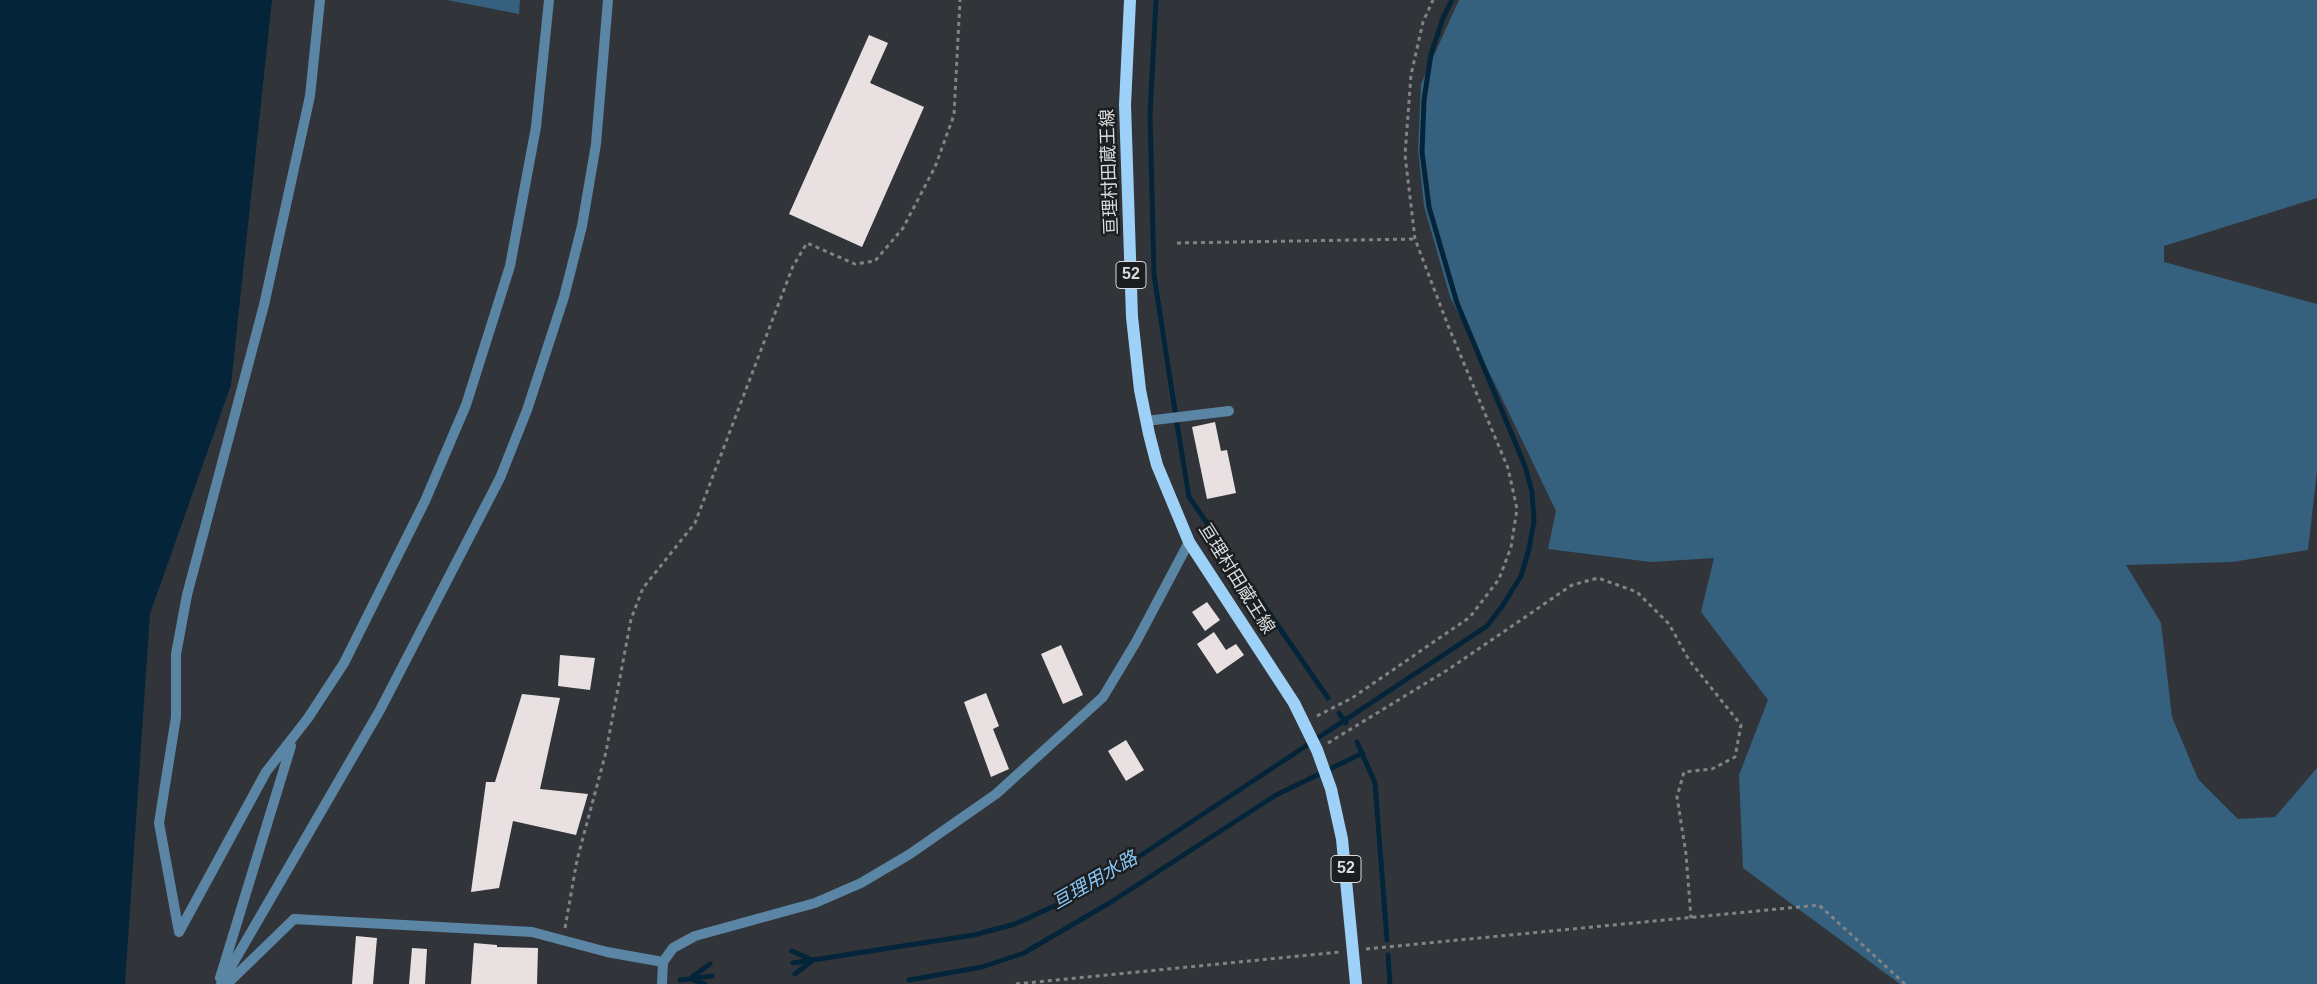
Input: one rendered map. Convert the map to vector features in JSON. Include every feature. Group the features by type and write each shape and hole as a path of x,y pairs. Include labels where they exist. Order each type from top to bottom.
{"main road":[{"name":"亘理村田蔵王線","path":"1130,0 1125,105 1127,183 1135,357 1146,421 1158,465 1189,542 1294,702 1317,750 1331,789 1342,839 1356,984"}],"street":[{"path":"320,0 310,96 264,305 187,595 176,654 176,717 159,823 180,932 266,772 294,737 344,663 424,501 466,405 491,331 512,257 536,127 549,0"},
{"path":"220,984 380,710 504,470 527,410 564,297 582,226 596,144 608,0"},
{"path":"1146,421 1229,411"},
{"path":"662,984 663,962 673,948 695,936 815,903 861,882 910,854 996,794 1103,697 1136,642 1189,542"},
{"path":"220,984 294,737"},
{"path":"227,984 294,919 532,932 663,962"}],"path":[{"path":"562,940 577,860 606,752 631,619 643,588 695,523 793,266 807,243 855,264 875,261 902,228 931,176 954,116 960,0"},
{"path":"1305,722 1352,698 1470,617 1499,578 1511,547 1517,509 1508,468 1449,328 1415,239 1405,155 1408,110 1411,75 1421,30 1433,0"},
{"path":"1177,243 1415,239"},
{"path":"1317,750 1450,669 1572,585 1598,578 1637,592 1669,624 1689,660 1741,725 1735,757 1712,769 1684,772 1677,797 1686,854 1691,918"},
{"path":"1016,984 1819,905 1905,984"}],"shaded area":[{"path":"0,0 272,0 231,385 150,614 125,984 0,984"},
{"path":"447,0 520,0 519,14"},
{"path":"1459,0 2317,0 2317,198 2164,246 2164,262 2317,304 2317,471 2308,550 2232,562 2126,565 2161,623 2172,717 2198,779 2238,819 2275,817 2317,768 2317,984 1900,984 1743,868 1739,775 1768,700 1701,612 1714,558 1651,562 1548,549 1556,511 1495,384 1450,297 1424,206 1418,149 1421,84"}],"building":[{"path":"869,35 888,43 870,83 924,107 862,247 789,214"},
{"path":"1215,422 1221,451 1227,450 1236,493 1207,499 1192,427"},
{"path":"1207,602 1220,620 1205,631 1192,612"},
{"path":"1214,632 1226,650 1236,644 1244,655 1217,674 1197,644"},
{"path":"1061,645 1083,695 1063,704 1041,654"},
{"path":"560,655 595,658 590,690 558,686"},
{"path":"986,693 999,726 993,729 1009,769 991,777 964,702"},
{"path":"522,694 560,698 540,789 588,794 576,835 513,821 499,888 471,892 486,782 495,782"},
{"path":"1126,740 1144,770 1126,781 1108,751"},
{"path":"356,936 377,938 373,984 352,984"},
{"path":"474,943 497,945 497,947 538,948 537,984 471,984"},
{"path":"412,948 427,949 425,984 409,984"}],"waterway":[{"path":"1156,0 1150,114 1154,275 1175,411"},
{"path":"793,963 974,935 1015,924 1061,903 1111,875 1487,626 1503,605 1521,576 1529,549 1534,521 1532,492 1525,466 1457,303 1429,207 1422,152 1424,100 1431,54 1443,18 1452,0"},
{"path":"1177,424 1189,497 1328,698"},
{"name":"亘理用水路","path":"1339,713 1346,723"},
{"path":"1357,742 1375,783 1387,940"},
{"path":"909,980 982,967 1024,953 1111,902 1276,795 1363,753"},
{"path":"792,951 812,960"},
{"path":"1388,955 1390,984"},
{"path":"795,974 813,960"},
{"path":"692,977 710,964"},
{"path":"680,980 712,976"},
{"path":"693,980 705,984"}]}
